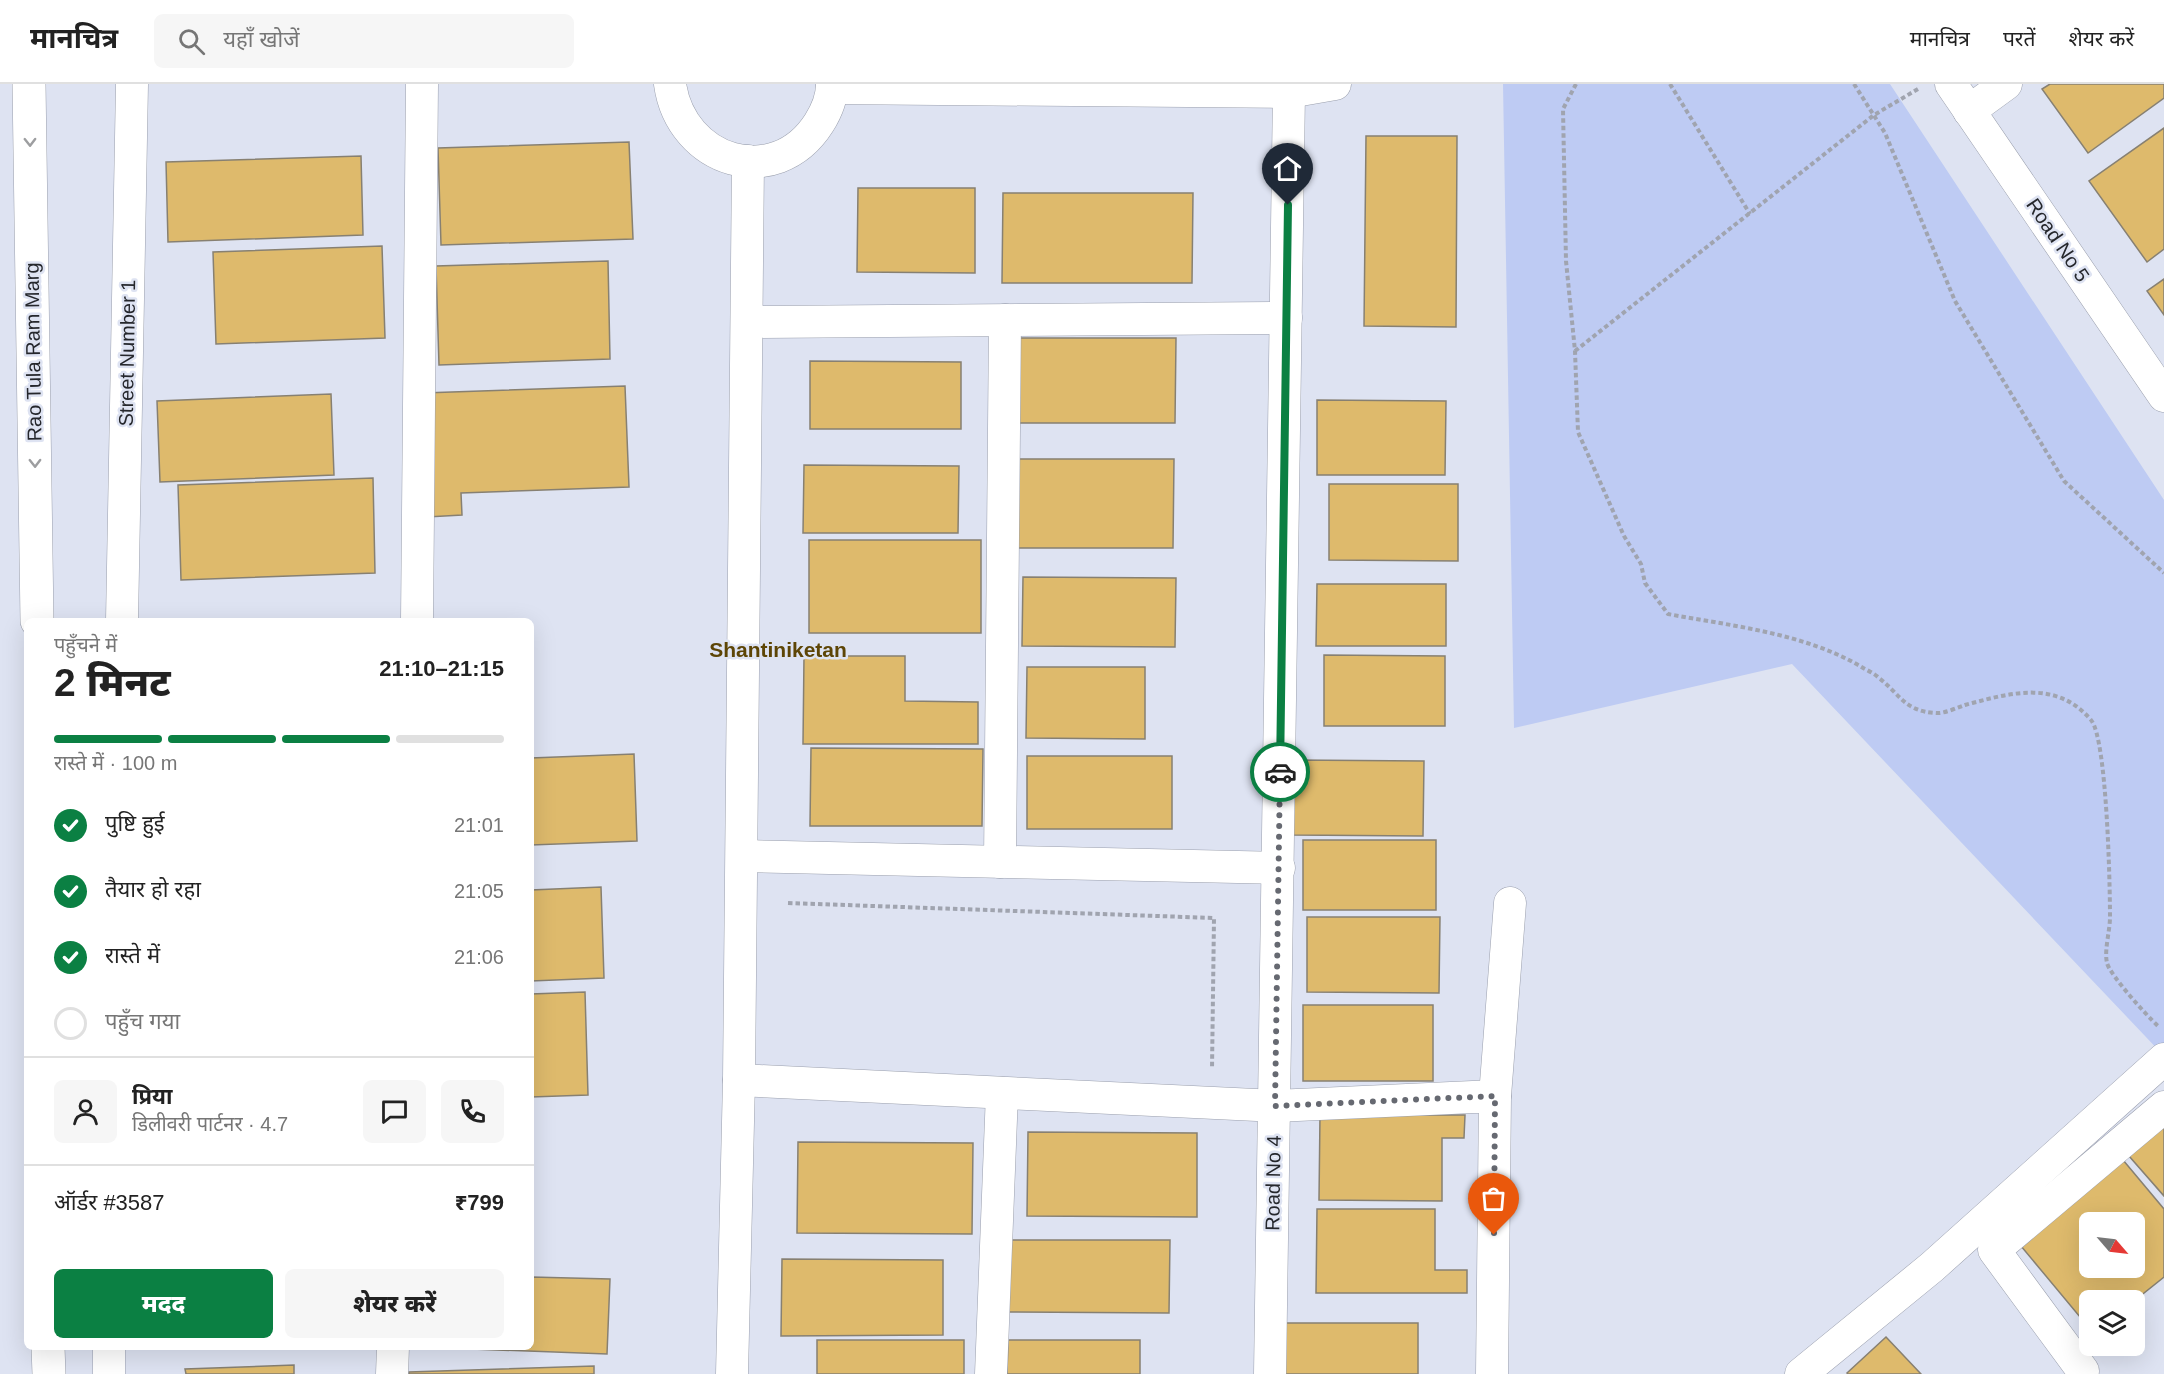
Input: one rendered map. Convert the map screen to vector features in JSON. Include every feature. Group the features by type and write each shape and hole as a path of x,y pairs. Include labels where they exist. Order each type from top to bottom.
{"main road":[{"name":"Rao Tula Ram Marg","path":"29,84 37,618"},
{"path":"48,1350 49,1374"}],"street":[{"name":"Street Number 1","path":"122,618 132,84"},
{"path":"417,618 422,84"},
{"path":"670,84 673,104 684,126 701,145 723,156 748,161 772,158 795,148 813,132 826,111 832,86 1289,92 1335,84"},
{"name":"Road No 5","path":"1951,84 2164,396"},
{"path":"1969,111 2006,84"},
{"name":"Road No 4","path":"1270,1374 1289,92"},
{"path":"732,1374 742,856 748,161"},
{"path":"747,322 1286,318"},
{"path":"1000,862 1005,320"},
{"path":"742,856 1279,868"},
{"path":"1492,1374 1495,1096 1510,903"},
{"path":"1801,1374 1932,1267 2164,1059"},
{"path":"739,1080 1275,1106 1495,1096"},
{"path":"991,1374 1002,1093"},
{"path":"2083,1371 1994,1250 2164,1107"},
{"path":"109,1350 109,1374"},
{"path":"392,1374 393,1350"}],"path":[{"path":"1576,84 1563,108 1566,261 1575,351 1578,432 1624,536 1641,564 1645,583 1668,614 1782,636 1838,653 1879,678 1901,702 1916,710 1937,714 2005,694 2033,691 2057,694 2081,710 2093,722 2100,739 2108,849 2110,919 2107,963 2144,1012 2164,1029"},
{"path":"1670,84 1750,214"},
{"path":"1854,84 1885,133 1955,301 2064,481 2164,573"},
{"path":"1575,351 1874,116 1927,84"},
{"path":"788,903 1214,918 1212,1103"}],"shaded area":[{"path":"1503,84 1890,84 2164,500 2164,1056 1792,664 1514,728"}],"building":[{"path":"2050,84 2164,84 2164,98 2088,153 2042,89"},
{"path":"2164,128 2164,249 2147,262 2089,181"},
{"path":"1366,136 1457,136 1456,327 1364,326"},
{"path":"629,142 633,239 441,245 438,148"},
{"path":"361,156 363,235 168,242 166,162"},
{"path":"858,188 975,188 975,273 857,272"},
{"path":"1003,193 1193,193 1192,283 1002,283"},
{"path":"382,246 385,338 216,344 213,252"},
{"path":"608,261 610,359 439,365 436,266"},
{"path":"2164,279 2164,315 2147,291"},
{"path":"1017,338 1176,338 1175,423 1017,423"},
{"path":"810,361 961,362 961,429 810,429"},
{"path":"625,386 629,487 461,493 462,515 427,517 423,393"},
{"path":"331,394 334,475 160,482 157,401"},
{"path":"1317,400 1446,401 1445,475 1317,475"},
{"path":"1013,459 1174,459 1173,548 1013,548"},
{"path":"804,465 959,466 958,533 803,533"},
{"path":"373,478 375,573 181,580 178,485"},
{"path":"1329,484 1458,484 1458,561 1329,560"},
{"path":"809,540 981,540 981,633 809,633"},
{"path":"1023,577 1176,578 1175,647 1022,646"},
{"path":"1317,584 1446,584 1446,646 1316,646"},
{"path":"1324,655 1445,656 1445,726 1324,726"},
{"path":"804,656 905,656 905,701 978,702 978,744 803,744"},
{"path":"1027,667 1145,667 1145,739 1026,738"},
{"path":"811,748 983,749 982,826 810,826"},
{"path":"634,754 637,841 534,845 534,758"},
{"path":"1027,756 1172,756 1172,829 1027,829"},
{"path":"1293,760 1424,761 1423,836 1293,835"},
{"path":"1303,840 1436,840 1436,910 1303,910"},
{"path":"601,887 604,978 534,981 534,890"},
{"path":"1307,917 1440,917 1439,993 1307,992"},
{"path":"585,992 588,1095 534,1097 534,994"},
{"path":"1303,1005 1433,1005 1433,1081 1303,1081"},
{"path":"1320,1115 1465,1115 1464,1138 1442,1138 1442,1201 1319,1200"},
{"path":"2164,1125 2164,1196 2129,1156"},
{"path":"1028,1132 1197,1133 1197,1217 1027,1216"},
{"path":"798,1142 973,1143 972,1234 797,1233"},
{"path":"2118,1154 2164,1209 2164,1277 2145,1292 2145,1290 2079,1290 2079,1316 2016,1240"},
{"path":"1317,1209 1435,1209 1435,1270 1467,1270 1467,1293 1316,1293"},
{"path":"1005,1240 1170,1240 1169,1313 1005,1312"},
{"path":"782,1259 943,1260 943,1335 781,1336"},
{"path":"534,1277 610,1279 607,1354 500,1350 534,1350"},
{"path":"1280,1323 1418,1323 1418,1374 1280,1374"},
{"path":"1886,1337 1921,1374 1847,1373"},
{"path":"817,1340 964,1340 964,1374 817,1374"},
{"path":"1008,1340 1140,1340 1140,1374 1007,1374"},
{"path":"294,1365 294,1374 186,1374 185,1369"},
{"path":"594,1366 594,1374 409,1374 409,1372"}],"way so far":[{"path":"1280,772 1275,1106 1495,1096 1494,1235"}],"district":[{"name":"Shantiniketan","path":"778,649"}],"route":[{"path":"1280,772 1288,205"}]}
